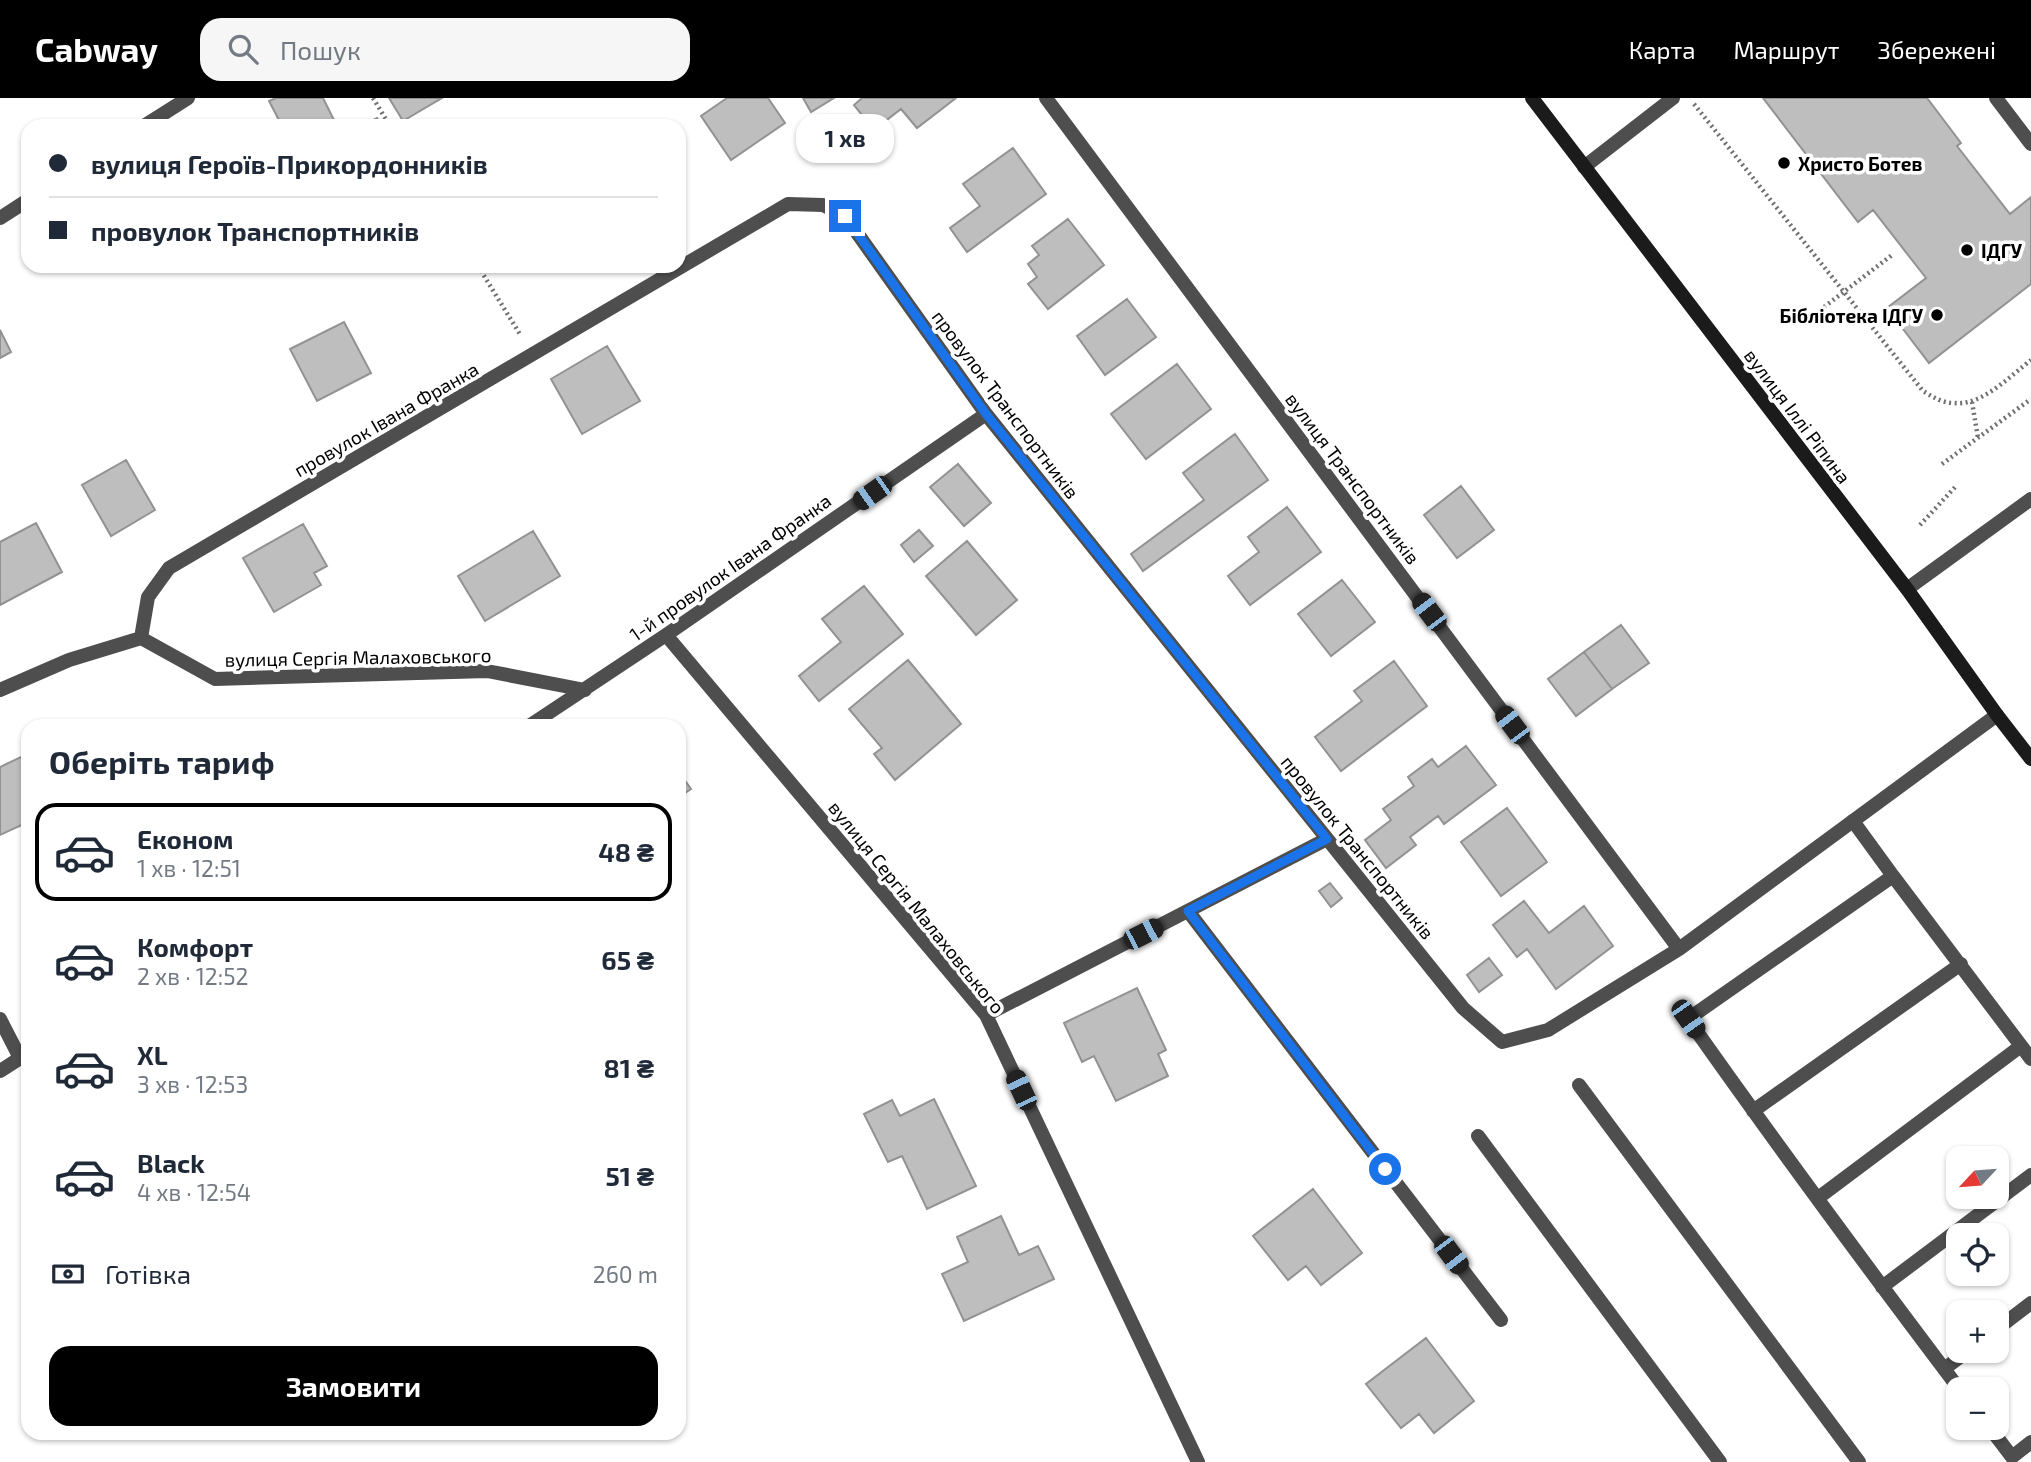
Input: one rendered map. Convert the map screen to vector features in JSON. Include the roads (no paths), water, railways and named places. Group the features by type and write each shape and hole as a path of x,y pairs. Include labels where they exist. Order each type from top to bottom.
{"main road":[{"name":"вулиця Іллі Ріпина","path":"1532,98 1907,589 2031,759"}],"street":[{"path":"155,119 188,98"},
{"name":"вулиця Транспортників","path":"1045,98 1679,949"},
{"path":"1584,167 1673,98"},
{"path":"1996,98 2031,144"},
{"path":"0,218 21,204"},
{"name":"провулок Івана Франка","path":"686,264 788,204 823,205"},
{"name":"провулок Транспортників","path":"823,205 845,216 986,414 1463,1008 1502,1042 1548,1030 1679,949 1997,715"},
{"name":"провулок Івана Франка","path":"141,638 148,597 169,568 671,273"},
{"name":"1-й провулок Івана Франка","path":"540,719 986,414"},
{"path":"1907,589 2031,499"},
{"name":"вулиця Сергія Малаховського","path":"666,635 986,1015 1198,1462"},
{"path":"0,690 69,660 141,638"},
{"name":"вулиця Сергія Малаховського","path":"141,638 215,679 487,671 585,690"},
{"path":"1853,821 2031,1059"},
{"path":"986,1015 1327,839"},
{"path":"1893,876 1688,1019 1950,1377"},
{"path":"1188,911 1501,1320"},
{"path":"1753,1111 1961,964"},
{"path":"0,1019 21,1050"},
{"path":"1818,1198 2021,1046"},
{"path":"0,1071 21,1057"},
{"path":"1579,1084 1860,1462"},
{"path":"1478,1136 1720,1462"},
{"path":"1882,1287 2031,1175"},
{"path":"2009,1320 2031,1303"},
{"path":"1944,1369 1952,1363"},
{"path":"1999,1440 2012,1457 2031,1442"}],"place":[{"name":"Христо Ботев","path":"1784,163"},
{"name":"ІДГУ","path":"1967,250"},
{"name":"Бібліотека ІДГУ","path":"1937,315"}]}
